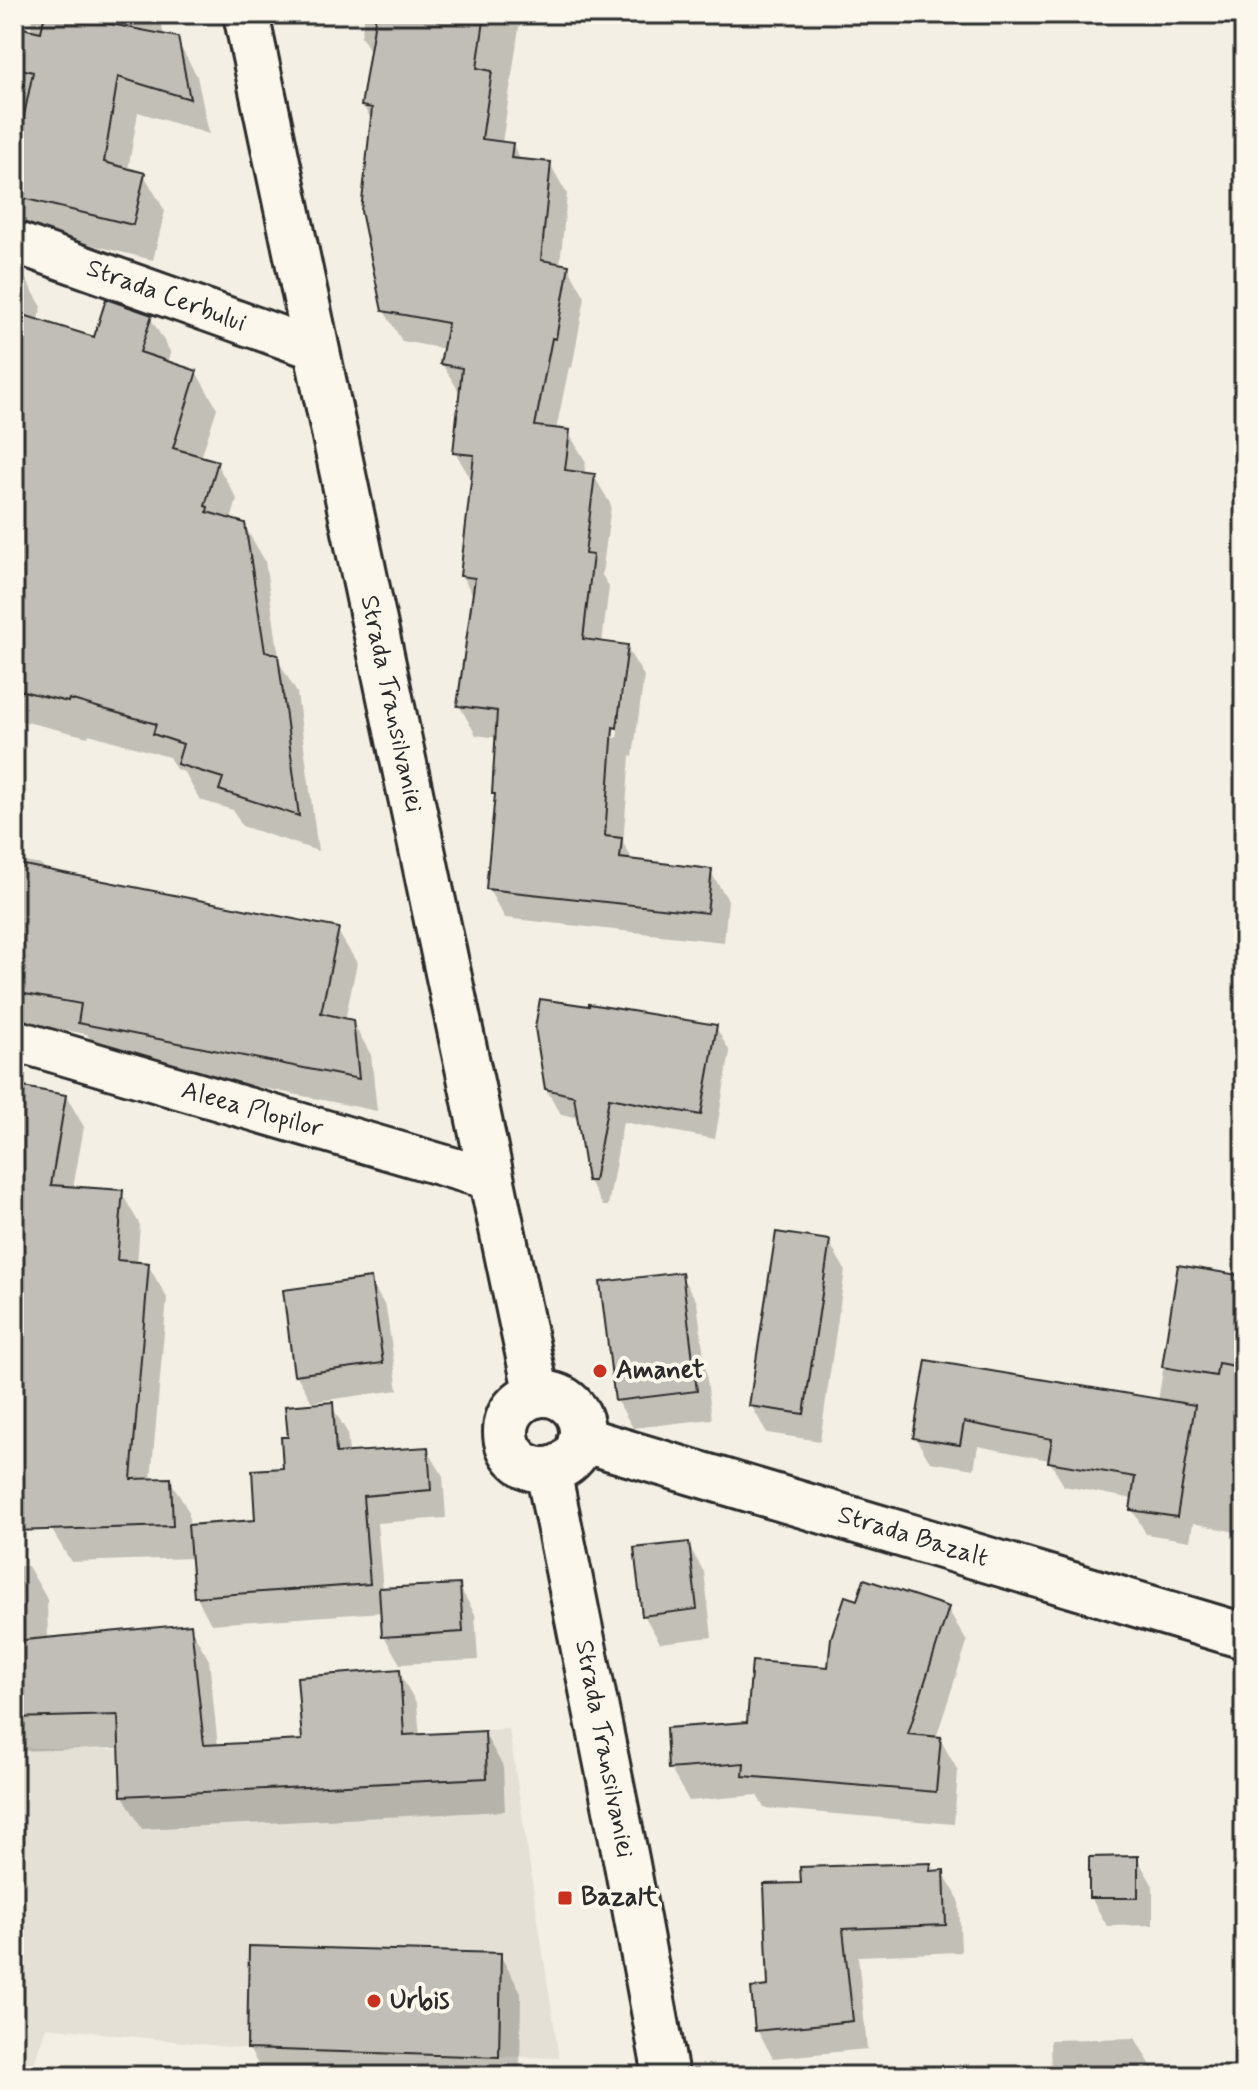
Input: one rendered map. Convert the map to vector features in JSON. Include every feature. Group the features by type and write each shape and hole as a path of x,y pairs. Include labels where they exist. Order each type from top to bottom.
{"main road":[{"name":"Strada Transilvaniei","path":"246,14 537,1395"},
{"path":"537,1395 561,1398 570,1405 582,1427 581,1439 569,1460 559,1467 535,1469 514,1455 508,1444 508,1418 515,1407 537,1395"},
{"name":"Strada Bazalt","path":"581,1439 1244,1636"},
{"name":"Strada Transilvaniei","path":"548,1470 666,2076"}],"street":[{"name":"Strada Cerbului","path":"14,242 318,350"},
{"name":"Aleea Plopilor","path":"14,1040 490,1179"}],"shaded area":[{"path":"509,1729 559,2058 247,2049 46,2027 30,2076 14,2076 14,1747 120,1750"}],"building":[{"path":"45,14 178,37 190,99 118,77 104,162 145,173 133,225 14,196 14,164 33,72 14,67 14,26 41,32"},
{"path":"376,14 485,14 477,68 492,71 482,139 513,143 511,158 551,162 541,260 569,265 556,339 552,338 535,426 570,430 565,470 595,474 585,554 593,555 583,639 628,645 617,728 613,727 605,836 622,838 620,858 712,869 707,913 486,889 495,794 492,794 497,711 457,706 475,578 460,576 474,455 453,453 462,368 440,364 448,323 382,311 361,211 372,108 361,106"},
{"path":"106,299 152,315 140,352 197,371 173,448 218,461 205,506 208,507 207,512 245,523 265,652 278,655 299,816 219,790 223,778 177,764 183,744 153,734 156,724 69,699 68,702 14,689 14,312 94,337"},
{"path":"14,863 339,928 321,1013 353,1020 359,1079 78,1023 81,1004 14,992"},
{"path":"540,999 717,1025 701,1115 609,1098 594,1181 587,1181 574,1096 545,1089 535,1028"},
{"path":"18,1086 66,1095 51,1185 123,1190 117,1260 149,1263 131,1479 171,1478 173,1526 14,1531 14,1113"},
{"path":"776,1232 830,1240 804,1414 749,1406"},
{"path":"1178,1265 1244,1276 1244,1340 1240,1367 1218,1363 1216,1376 1162,1367"},
{"path":"682,1272 697,1391 615,1401 600,1282"},
{"path":"371,1278 383,1363 294,1375 283,1290"},
{"path":"926,1360 1195,1405 1177,1517 1130,1510 1135,1477 1048,1462 1052,1439 964,1422 960,1445 913,1438"},
{"path":"333,1402 336,1453 428,1447 431,1490 363,1496 370,1584 194,1597 188,1525 255,1520 252,1470 283,1468 281,1437 288,1437 285,1406"},
{"path":"689,1542 697,1609 642,1616 634,1548"},
{"path":"864,1579 949,1607 908,1734 941,1737 936,1792 743,1776 744,1763 668,1769 666,1728 747,1722 752,1661 828,1667 831,1638 845,1596 857,1600"},
{"path":"460,1584 463,1632 382,1637 379,1588"},
{"path":"191,1624 204,1745 302,1740 297,1677 400,1669 404,1735 485,1731 487,1778 121,1796 118,1715 14,1718 14,1641"},
{"path":"1138,1856 1138,1898 1089,1898 1089,1857"},
{"path":"931,1863 930,1871 944,1870 946,1925 843,1929 853,2021 755,2031 751,1988 768,1986 764,1884 801,1883 800,1867"},
{"name":"Urbis","path":"249,1946 501,1953 499,2057 247,2049"}],"place":[{"name":"Amanet","path":"600,1371"},
{"name":"Bazalt","path":"565,1898"},
{"name":"Urbis","path":"374,2001"}]}
